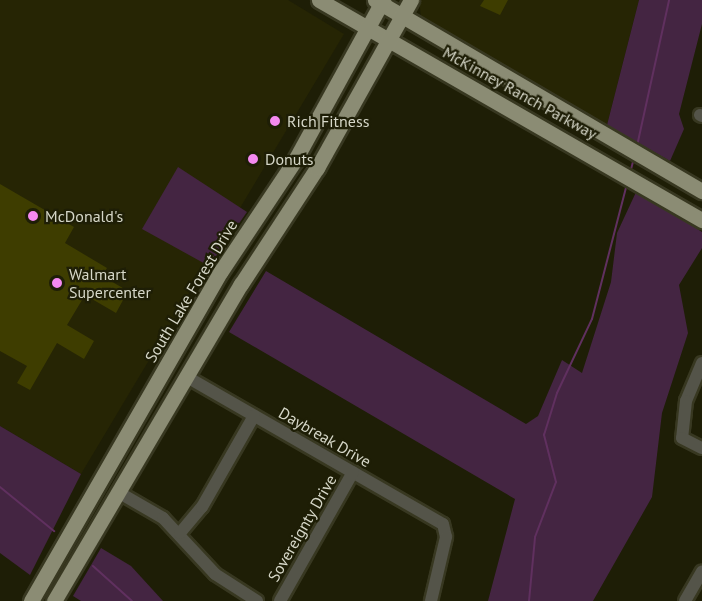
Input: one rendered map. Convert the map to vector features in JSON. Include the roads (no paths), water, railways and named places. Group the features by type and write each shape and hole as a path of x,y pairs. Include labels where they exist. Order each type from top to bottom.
{"main road":[{"name":"McKinney Ranch Parkway","path":"319,0 611,165 702,220"},
{"path":"54,601 234,296 351,108 411,0"},
{"name":"McKinney Ranch Parkway","path":"380,1 702,191"},
{"name":"South Lake Forest Drive","path":"31,601 214,284 295,160 380,1"},
{"path":"528,118 567,133 577,125 575,115"},
{"path":"214,284 234,296"},
{"path":"100,481 118,492"}],"street":[{"path":"702,363 686,401 682,438 702,448"},
{"name":"Daybreak Drive","path":"187,377 446,528 431,601"},
{"path":"180,533 202,507 254,416"},
{"name":"Sovereignty Drive","path":"280,601 353,472"},
{"path":"118,492 180,533 214,574 257,601"},
{"path":"685,601 702,572"}],"waterway":[{"path":"637,146 669,0"},
{"path":"630,173 634,158"},
{"path":"529,601 535,537 556,482 544,435 557,393 592,319 627,184"},
{"path":"0,487 54,531"},
{"path":"93,566 132,601"}],"place":[{"name":"Rich Fitness","path":"275,121"},
{"name":"Donuts","path":"253,159"},
{"name":"McDonald's","path":"33,216"},
{"name":"Walmart Supercenter","path":"57,283"}]}
